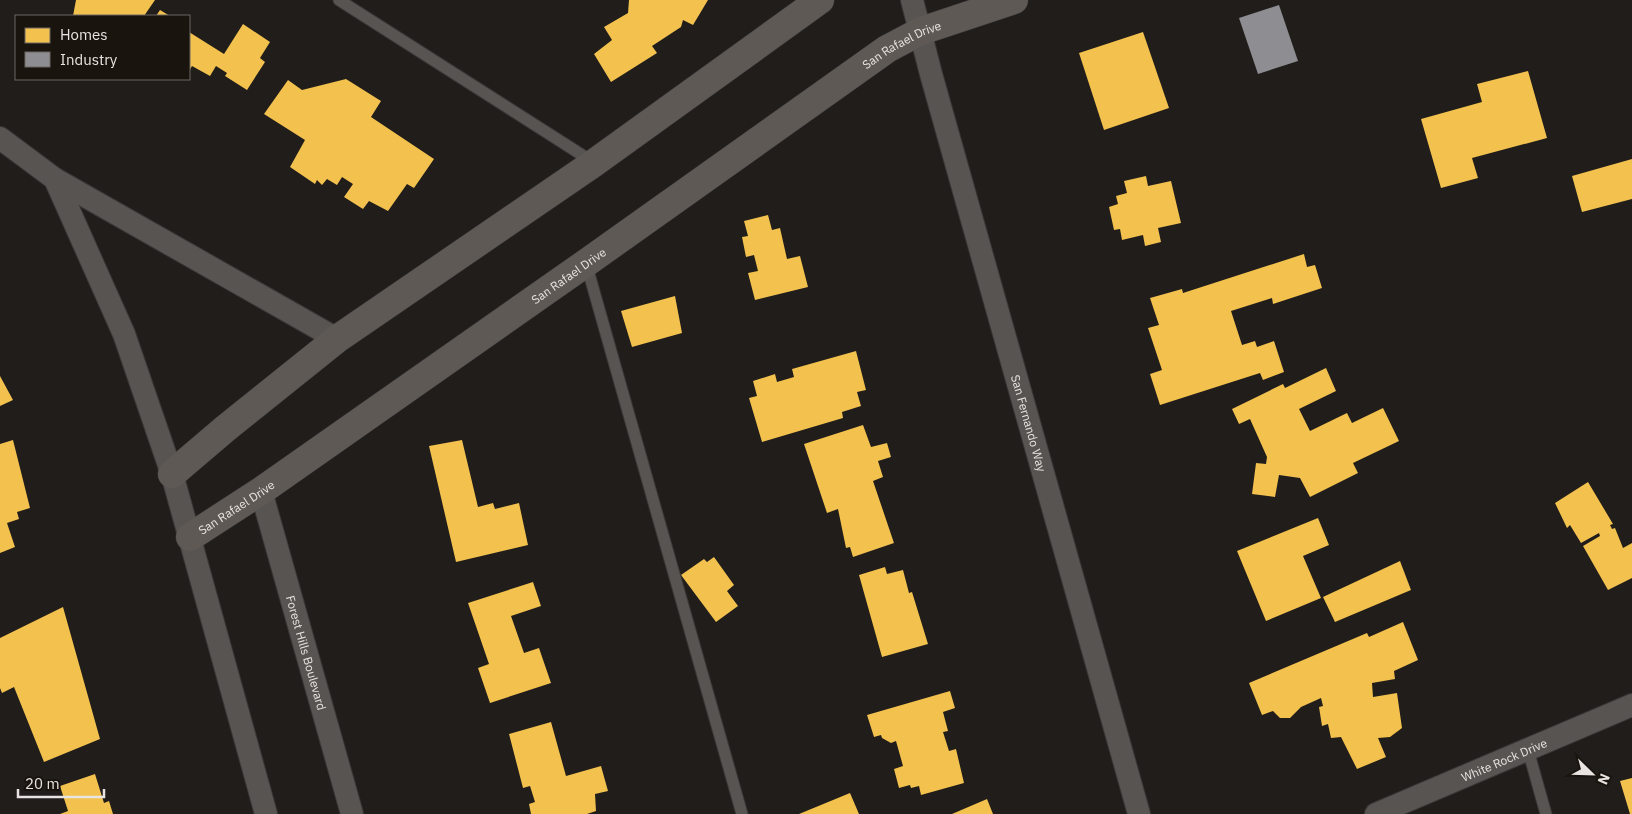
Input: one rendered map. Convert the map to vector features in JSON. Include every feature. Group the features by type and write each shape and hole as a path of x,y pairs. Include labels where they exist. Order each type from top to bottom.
{"street":[{"path":"172,474 337,339 594,163 820,0"},
{"name":"San Fernando Way","path":"912,0 1139,814"},
{"name":"San Rafael Drive","path":"55,179 124,334 172,474 190,537 261,491 887,50 921,31 1014,0"},
{"name":"San Rafael Drive","path":"0,138 55,179 337,339"},
{"name":"Forest Hills Boulevard","path":"261,491 352,814"},
{"path":"190,537 266,814"},
{"name":"White Rock Drive","path":"1376,814 1632,705"}],"lane":[{"path":"339,0 594,163"},
{"path":"586,263 742,814"},
{"path":"1528,750 1546,814"}],"building: Homes":[{"path":"76,0 155,0 145,15 73,15"},
{"path":"629,0 708,0 693,25 683,20 681,27 652,46 657,53 611,82 594,54 612,40 604,27 628,13"},
{"path":"160,10 168,15 157,15"},
{"path":"243,24 270,42 260,58 265,62 247,90 225,76 227,73 216,66 210,76 192,66 190,69 190,33 224,54"},
{"path":"1143,32 1169,108 1104,130 1079,53"},
{"path":"1528,71 1547,138 1472,158 1478,178 1441,188 1421,119 1482,102 1477,84"},
{"path":"346,79 381,101 371,117 434,159 414,188 407,184 388,211 369,201 363,209 344,197 353,184 342,177 337,185 327,179 322,185 317,180 315,184 290,167 305,140 264,114 288,80 302,90"},
{"path":"1632,159 1632,199 1582,212 1572,176"},
{"path":"1146,176 1148,186 1171,181 1181,223 1158,228 1161,242 1145,246 1143,235 1122,240 1120,229 1114,230 1109,207 1118,204 1116,196 1127,193 1124,181"},
{"path":"768,215 772,230 780,228 787,259 800,256 808,287 755,300 748,273 758,271 754,255 746,257 742,237 748,236 744,221"},
{"path":"1304,254 1307,267 1315,265 1322,288 1273,304 1272,298 1231,311 1242,345 1255,341 1257,347 1274,341 1284,372 1263,380 1260,373 1160,405 1150,374 1162,370 1148,328 1159,325 1150,298 1182,289 1183,293"},
{"path":"675,296 682,333 632,347 621,311"},
{"path":"856,351 866,390 857,392 861,406 842,412 843,418 762,442 749,398 757,396 753,381 775,374 777,382 794,377 792,369"},
{"path":"1326,368 1336,391 1299,409 1310,431 1347,413 1352,423 1383,408 1399,441 1353,463 1358,473 1310,497 1300,478 1279,475 1275,497 1252,494 1256,463 1266,464 1267,457 1250,419 1239,424 1232,409 1283,384 1285,388"},
{"path":"0,376 13,400 0,406"},
{"path":"863,425 871,447 887,443 891,457 878,461 883,477 873,481 894,543 853,557 850,547 846,548 838,509 827,513 804,444"},
{"path":"13,440 30,508 17,512 19,519 7,523 15,547 0,553 0,444"},
{"path":"462,440 478,507 493,503 495,509 519,503 528,545 456,562 429,446"},
{"path":"1588,482 1613,524 1610,525 1612,529 1615,528 1623,548 1632,543 1632,578 1608,590 1583,546 1600,536 1599,533 1581,543 1570,525 1567,528 1555,503"},
{"path":"1318,518 1329,545 1303,556 1321,598 1266,621 1237,551"},
{"path":"714,557 734,585 727,591 738,606 716,622 681,575 704,559 707,562"},
{"path":"1400,561 1411,590 1335,622 1323,597"},
{"path":"885,567 887,574 903,570 909,593 912,592 928,644 882,657 859,575"},
{"path":"533,582 541,606 511,616 524,653 539,648 551,683 490,703 478,668 489,664 468,603"},
{"path":"63,607 100,739 44,762 14,687 2,693 0,688 0,638"},
{"path":"1403,622 1418,660 1394,671 1395,679 1372,683 1373,697 1397,693 1402,728 1390,737 1378,738 1386,757 1357,769 1341,737 1331,738 1328,724 1322,726 1319,707 1323,706 1321,698 1301,707 1290,718 1280,718 1273,711 1262,715 1249,683 1367,633 1369,637"},
{"path":"950,691 955,708 943,712 948,731 943,732 949,751 956,749 964,783 921,795 919,786 911,788 910,785 899,788 894,769 903,766 896,741 891,743 882,738 881,735 874,737 867,715"},
{"path":"551,722 566,776 601,766 608,791 595,794 596,811 587,814 531,814 529,804 535,802 530,786 523,788 509,734"},
{"path":"95,774 104,803 109,801 113,814 60,814 68,811 60,786"},
{"path":"1632,778 1632,814 1630,814 1620,781"},
{"path":"850,793 859,814 799,814"},
{"path":"987,799 993,814 952,814"}],"building: Industry":[{"path":"1279,5 1298,61 1258,74 1239,18"}]}
